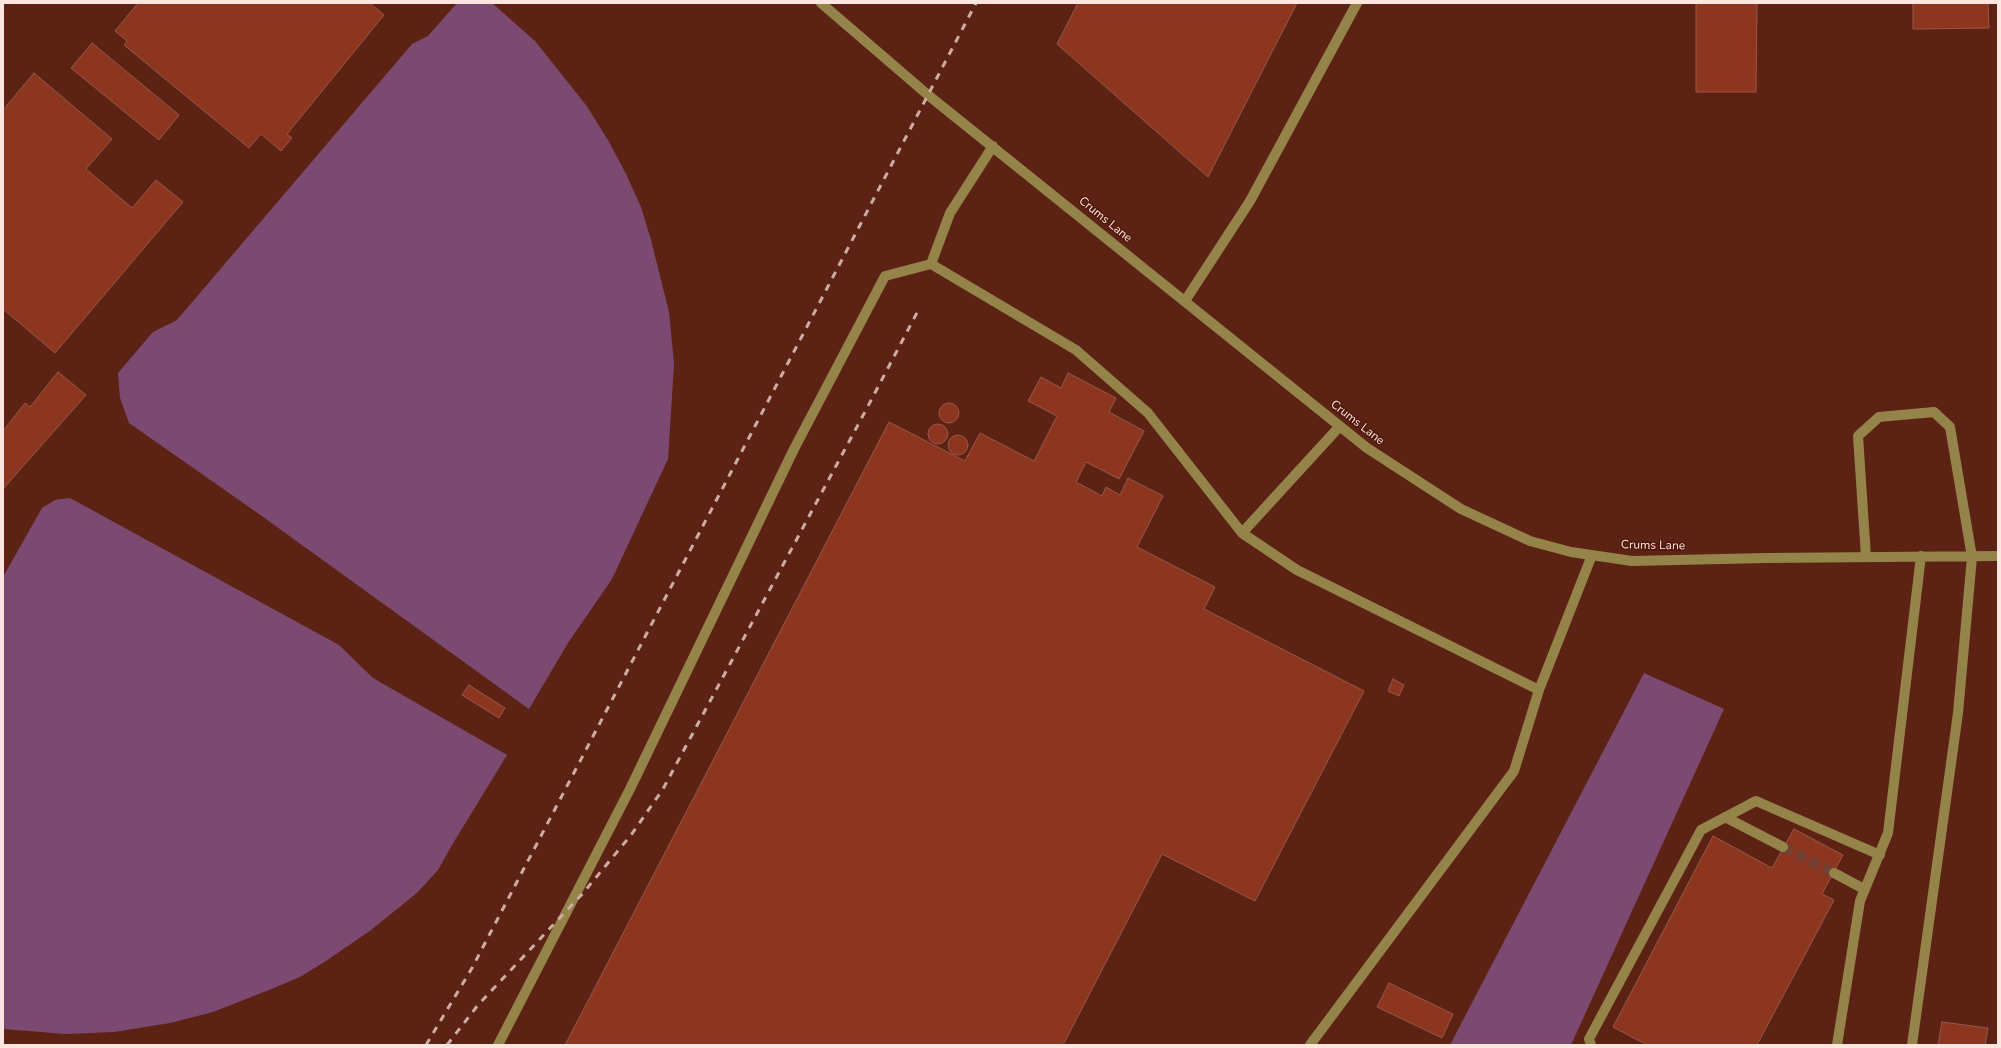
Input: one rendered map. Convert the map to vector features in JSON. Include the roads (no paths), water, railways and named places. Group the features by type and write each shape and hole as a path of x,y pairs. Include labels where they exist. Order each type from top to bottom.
{"street":[{"name":"Crums Lane","path":"821,3 900,71 1366,448 1461,509 1530,540 1571,552 1632,562 1921,556 1998,556"},
{"path":"1185,301 1250,201 1357,3"},
{"path":"931,264 950,213 993,146"},
{"path":"498,1045 630,789 794,449 885,276 931,264 1076,350 1148,413 1242,533 1297,570 1539,690"},
{"path":"1866,557 1858,436 1879,417 1934,412 1950,427 1972,556 1958,713 1912,1045"},
{"path":"1242,533 1340,426"},
{"path":"1310,1045 1514,771 1539,690 1592,555"},
{"path":"1837,1045 1860,901 1888,833 1921,556"},
{"path":"1591,1045 1589,1039 1700,830 1756,801 1880,855"},
{"path":"1725,817 1783,847"},
{"path":"1834,873 1864,889"}],"tunnel":[{"path":"1783,847 1834,873"}],"railway":[{"path":"426,1045 472,968 976,3"},
{"path":"447,1045 478,1005 584,892 631,835 663,789 920,307"}]}
